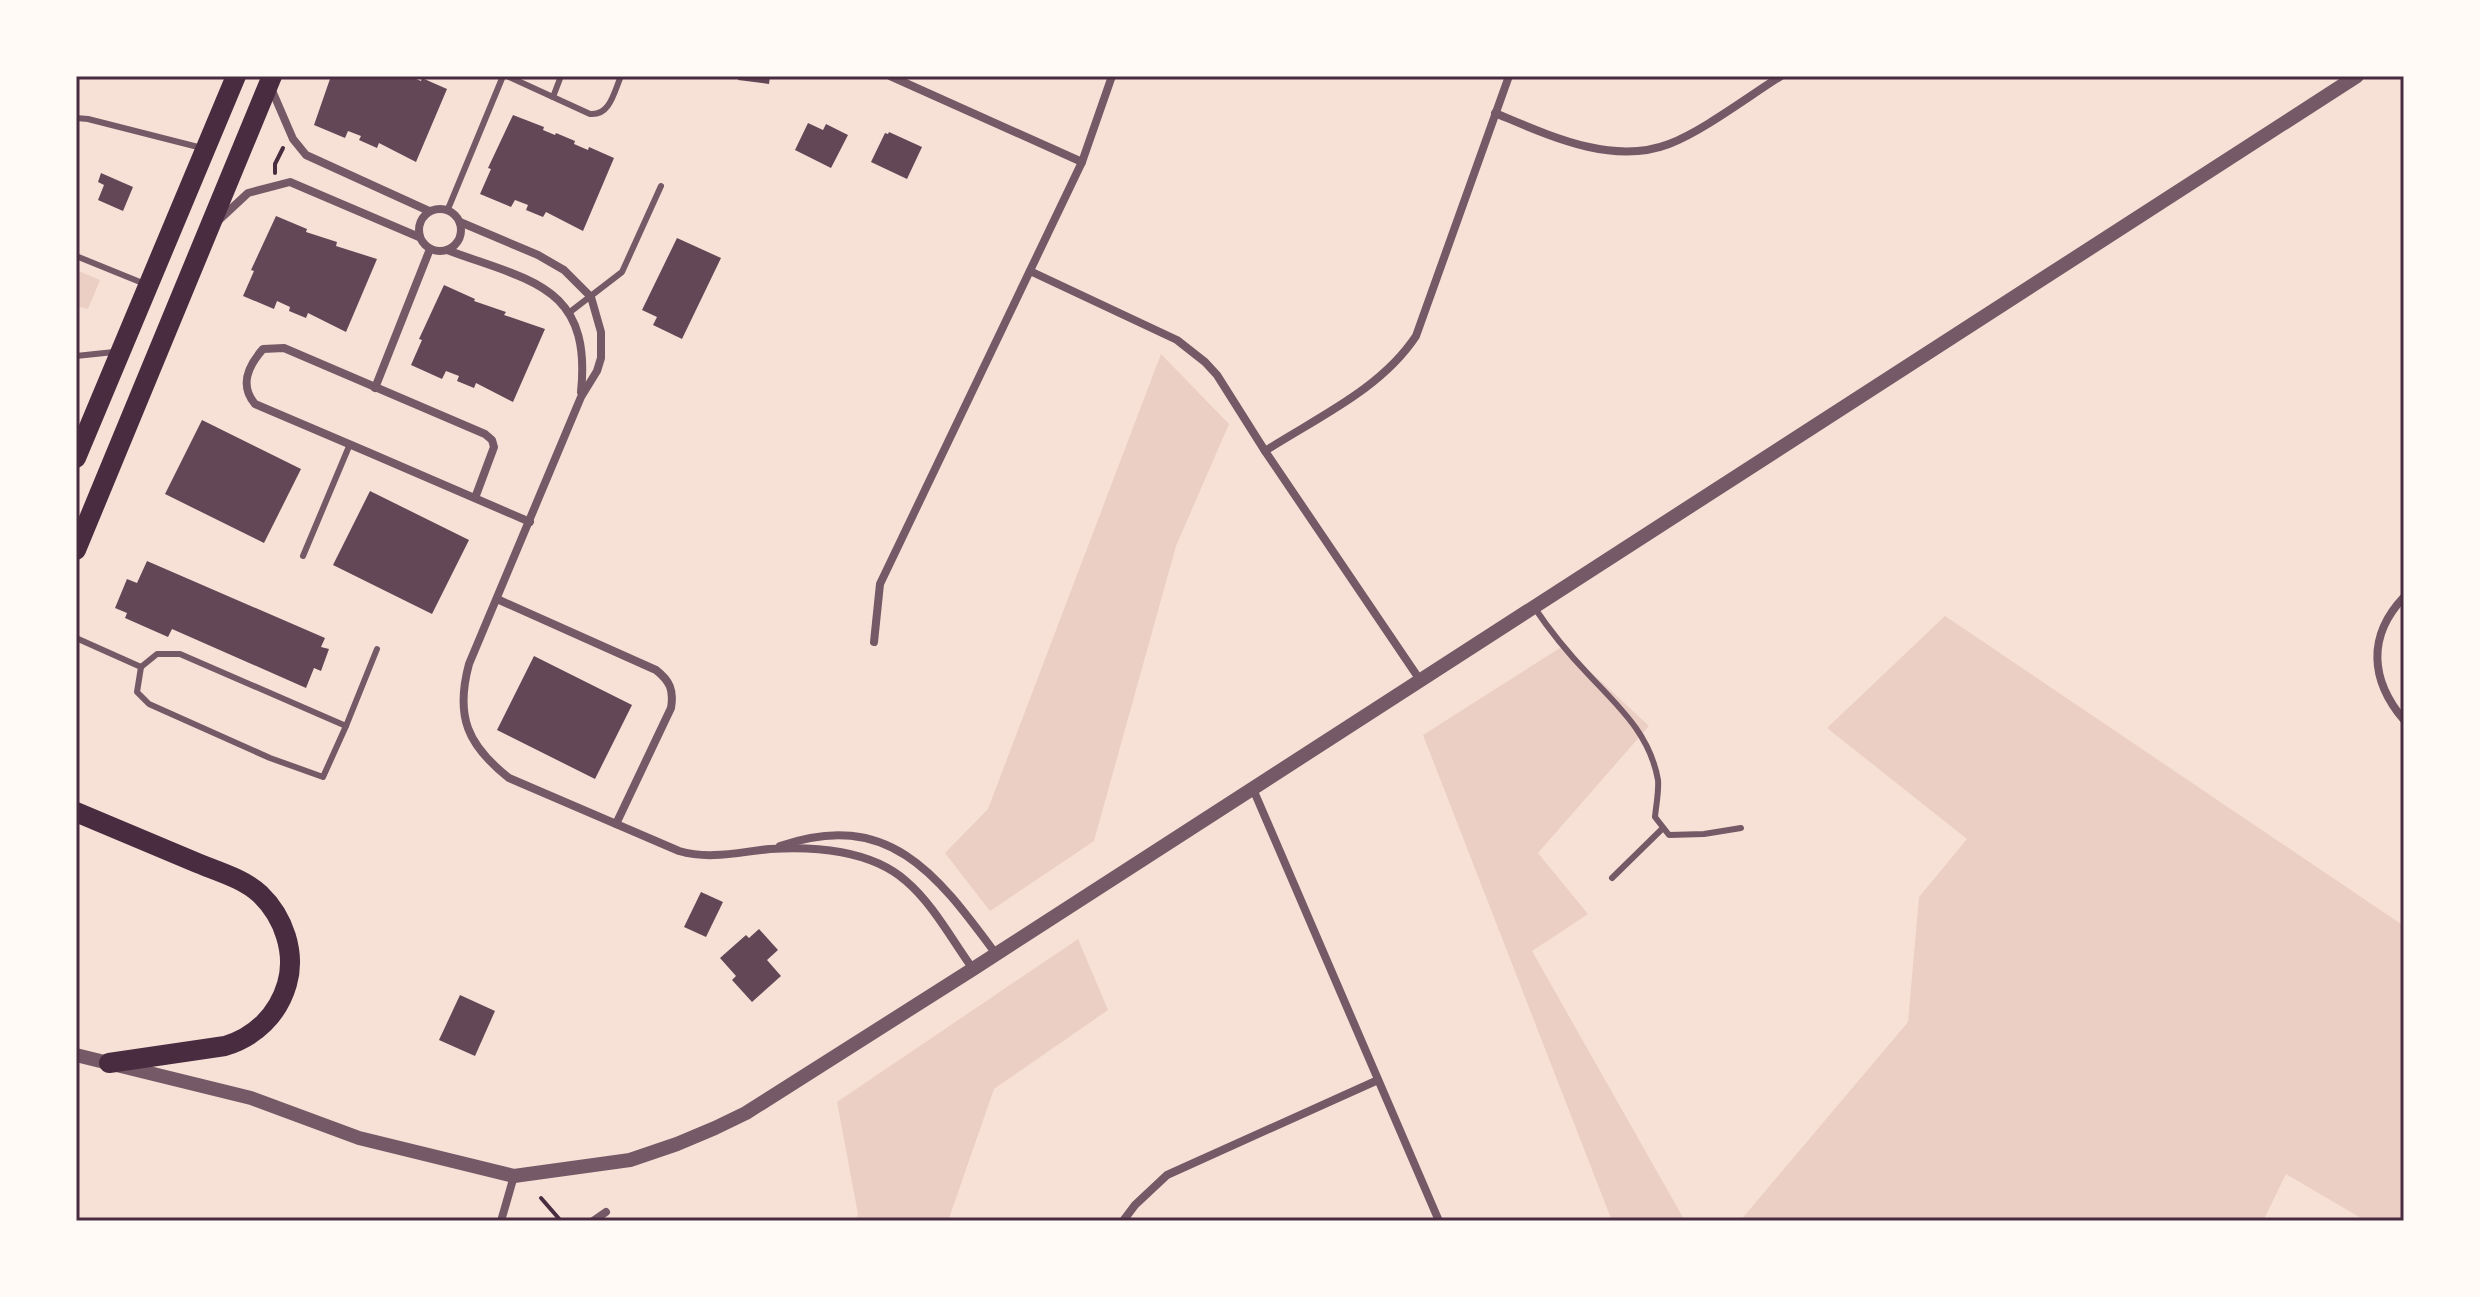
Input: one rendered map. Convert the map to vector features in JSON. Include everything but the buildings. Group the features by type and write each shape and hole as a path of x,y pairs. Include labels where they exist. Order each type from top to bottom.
{"highway":[{"path":"76,458 236,76"},
{"path":"76,550 271,80"},
{"path":"76,812 247,884 271,907 289,949 290,965 280,1001 258,1030 242,1041 109,1063"}],"street":[{"path":"890,76 1082,162"},
{"path":"874,642 880,584 1082,162 1112,76"},
{"path":"1265,451 1377,379 1401,358 1424,319 1509,76"},
{"path":"1495,113 1576,143 1630,152 1669,144 1781,76"},
{"path":"76,1055 251,1098 359,1138 514,1176 630,1160 715,1128 746,1113 973,969 2357,76"},
{"path":"271,80 293,139 306,155 429,211"},
{"path":"207,232 248,193 290,182 419,237 430,249 447,250 528,280 558,298 577,326 583,356 581,397"},
{"path":"419,237 418,227 429,211 448,209 460,222 461,234 456,244 447,250"},
{"path":"460,222 538,255 564,270 591,297 601,332 601,358 597,371 581,397 469,664 461,692 473,740 489,762 509,778 691,855 718,856 772,849 845,853 886,867 905,879 920,895 973,969"},
{"path":"375,388 430,249"},
{"path":"1030,271 1157,330 1192,350 1217,375 1420,680"},
{"path":"475,498 494,447 485,434 284,348 263,349 248,371 245,384 255,404 530,522"},
{"path":"2404,597 2392,609 2383,627 2377,668 2384,691 2404,720"},
{"path":"497,599 656,670 671,686 671,708 616,824"},
{"path":"1253,789 1439,1221"},
{"path":"772,849 800,839 833,835 888,846 909,857 939,880 996,954"},
{"path":"1123,1221 1167,1175 1378,1080"},
{"path":"501,1221 514,1176"},
{"path":"593,1221 606,1212"}],"lane":[{"path":"448,209 505,76 590,114 599,115 606,111 621,76"},
{"path":"553,97 561,76"},
{"path":"76,118 205,148"},
{"path":"570,312 622,272 661,186"},
{"path":"76,256 148,285"},
{"path":"76,356 121,350"},
{"path":"303,556 350,444"},
{"path":"1534,607 1552,634 1622,708 1641,735 1651,753 1658,783 1655,817 1669,835 1741,828"},
{"path":"76,638 141,667"},
{"path":"346,726 180,654 157,654 141,667 137,692 149,704 270,758 323,777 346,726 377,649"},
{"path":"1612,878 1663,828"}],"path":[{"path":"275,176 275,164 283,147"},
{"path":"541,1198 561,1221"}],"shaded area":[{"path":"76,270 100,280 88,309 76,306"},
{"path":"1161,354 1229,424 1176,546 1094,841 990,911 945,853 988,809"},
{"path":"1945,616 2404,926 2404,1221 2366,1221 2286,1174 2263,1221 2191,1221 2179,1218 2178,1221 1740,1221 1908,1022 1919,897 1967,839 1827,728"},
{"path":"1563,646 1649,726 1538,853 1588,914 1532,951 1685,1221 1612,1221 1423,735"},
{"path":"1078,939 1108,1010 994,1089 948,1221 855,1221 858,1214 837,1102"}]}
